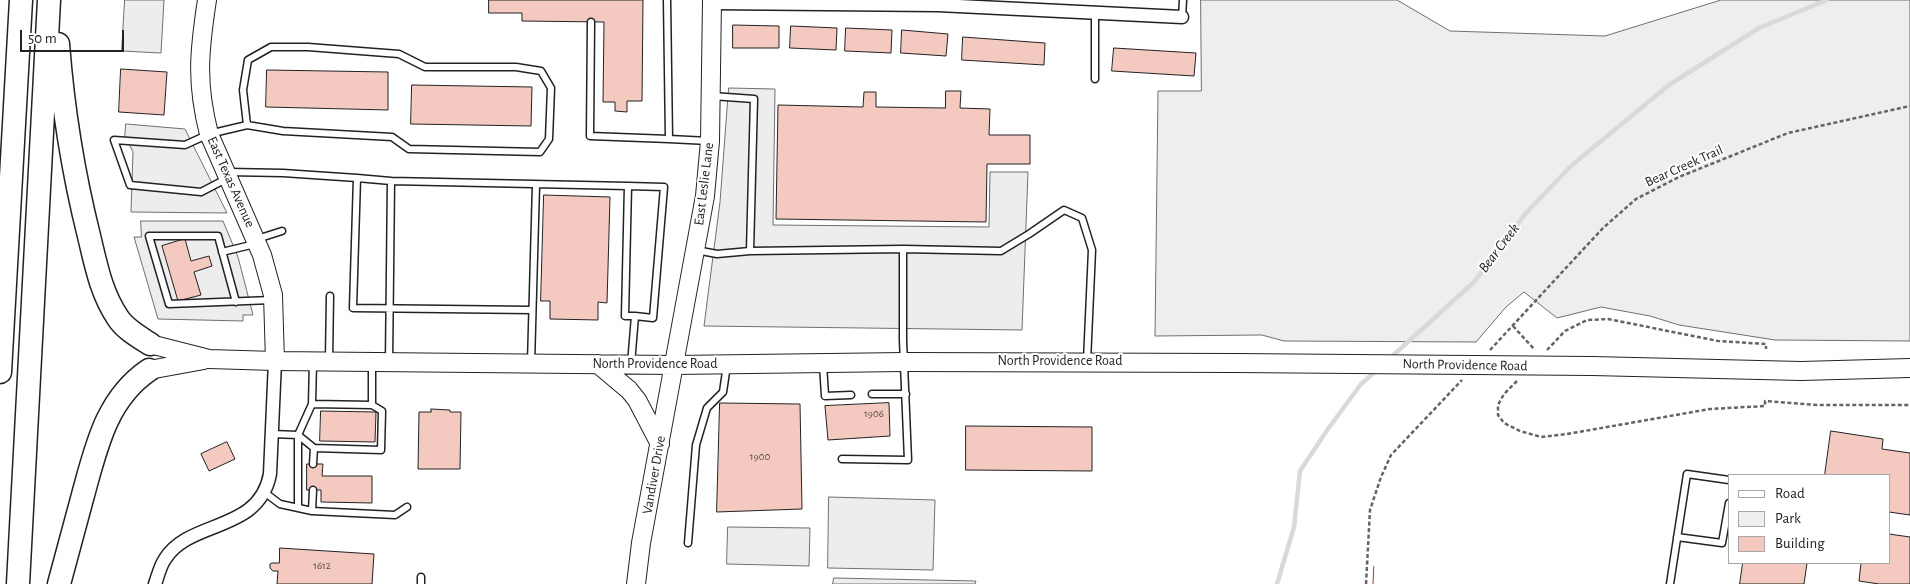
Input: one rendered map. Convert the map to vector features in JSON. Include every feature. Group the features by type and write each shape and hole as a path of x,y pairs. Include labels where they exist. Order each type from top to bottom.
{"highway":[{"path":"0,372 21,0"},
{"path":"18,584 49,0"},
{"path":"56,0 63,104 76,187 103,291 119,320 132,332 150,344"},
{"path":"60,584 99,437 112,410 124,393 138,378 149,370"}],"street":[{"name":"East Texas Avenue","path":"207,0 200,42 199,62 200,86 209,134 262,255 273,300 275,361"},
{"path":"712,1 938,2 1182,17"},
{"name":"East Leslie Lane","path":"674,365 705,196 710,141 712,1"},
{"name":"North Providence Road","path":"150,344 209,359"},
{"name":"North Providence Road","path":"149,370 209,359 631,365 1087,361 1592,366 1801,371 1910,368"},
{"path":"155,584 165,558 177,546 194,536 237,518 256,503 268,488 275,361"},
{"path":"598,364 633,395 660,444"},
{"name":"Vandiver Drive","path":"636,584 641,543 674,365"}],"lane":[{"path":"668,0 669,139"},
{"path":"1182,17 1183,0"},
{"path":"1094,79 1096,13"},
{"path":"591,22 590,136 710,141"},
{"path":"247,125 243,90 248,60 271,47 308,47 399,54 425,68 516,67 541,71 551,88 549,138 540,152 409,148 392,137 283,131 247,125 209,134 185,145 114,140 130,185 200,192 227,175 283,173 391,181 628,186 664,188 653,318 625,316 628,186"},
{"path":"711,96 754,98 750,251"},
{"path":"357,178 353,308 532,310"},
{"path":"372,405 389,308 391,181"},
{"path":"531,364 536,185"},
{"path":"694,250 717,254 750,251 903,249 1001,251 1064,210 1082,218 1092,250 1087,361"},
{"path":"222,252 257,242 282,231"},
{"path":"236,302 218,236 149,236 169,304 236,302 273,300"},
{"path":"842,459 908,460 904,362 903,249"},
{"path":"298,508 298,435 312,404 321,362 330,296"},
{"path":"631,365 634,316"},
{"path":"823,362 825,396 851,395"},
{"path":"688,543 696,445 707,408 724,392 728,364"},
{"path":"872,394 906,394"},
{"path":"272,434 298,435 314,448 381,450 382,411 372,405 360,409 312,404"},
{"path":"338,450 339,441"},
{"path":"359,442 359,450"},
{"path":"313,464 314,448"},
{"path":"1670,584 1687,474 1728,480"},
{"path":"312,511 313,490"},
{"path":"264,492 280,504 312,511 395,515 407,507"},
{"path":"1678,537 1722,543 1728,508"},
{"path":"421,576 421,584"}],"path":[{"name":"Bear Creek Trail","path":"1486,355 1604,228 1636,200 1679,177 1788,134 1910,106"},
{"path":"1546,350 1565,331 1587,320 1608,320 1718,341 1766,344 1766,348"},
{"path":"1513,326 1535,350"},
{"path":"1522,375 1504,394 1498,405 1498,415 1504,423 1542,437 1710,409 1766,406 1766,400 1817,405 1910,406"},
{"path":"1366,584 1370,510 1384,469 1391,455 1465,376"}],"green space":[{"path":"1201,0 1397,0 1450,31 1605,36 1721,0 1910,0 1910,341 1775,340 1679,325 1650,316 1601,307 1557,318 1524,292 1506,307 1476,342 1284,341 1262,335 1155,336 1158,91 1201,91"}],"shaded area":[{"path":"125,0 164,0 161,53 122,51"},
{"path":"729,88 775,89 773,225 989,227 990,172 1028,172 1022,330 704,326 720,202"},
{"path":"126,124 185,129 227,213 131,212 133,152 125,136"},
{"path":"141,221 223,221 238,257 253,315 243,315 243,321 158,319 134,237 141,237"},
{"path":"829,497 935,500 933,570 828,568"},
{"path":"728,527 810,528 809,566 727,564"},
{"path":"834,578 976,581 975,584 833,584"}],"building":[{"path":"489,0 643,0 642,101 627,101 627,112 615,111 615,102 603,102 604,22 522,21 522,13 489,13"},
{"path":"733,25 779,26 779,48 733,48"},
{"path":"791,26 837,28 836,50 790,48"},
{"path":"846,28 892,30 891,53 845,51"},
{"path":"902,30 948,34 946,56 901,53"},
{"path":"963,37 1045,43 1044,65 962,60"},
{"path":"1114,48 1196,53 1194,76 1112,71"},
{"path":"121,69 167,72 164,115 119,112"},
{"path":"267,70 388,72 388,110 266,107"},
{"path":"412,85 532,87 531,126 411,124"},
{"path":"946,91 961,91 960,108 990,109 989,135 1030,135 1030,164 987,164 986,222 776,219 778,105 863,107 864,92 876,92 876,107 945,108"},
{"path":"544,195 610,197 607,303 598,302 598,320 550,319 550,301 541,301"},
{"path":"185,239 191,261 209,256 212,266 194,272 201,295 178,301 162,246"},
{"path":"720,403 800,404 802,509 717,512"},
{"path":"889,403 890,436 828,440 825,406"},
{"path":"431,409 461,412 460,469 418,469 419,412 431,412"},
{"path":"321,411 376,412 375,442 320,441"},
{"path":"966,426 1092,427 1092,471 966,470"},
{"path":"1831,431 1883,439 1882,449 1910,453 1910,515 1890,512 1890,474 1825,474"},
{"path":"227,442 235,459 209,471 201,454"},
{"path":"307,464 323,464 322,476 372,476 372,503 321,502 321,490 307,490"},
{"path":"1890,534 1910,537 1910,584 1879,584 1859,581 1861,564 1890,564"},
{"path":"280,548 374,554 372,584 277,584 278,571 273,571 270,568 270,564 279,563"},
{"path":"1743,564 1807,564 1804,584 1740,584"}],"waterway":[{"name":"Bear Creek","path":"1388,360 1474,282 1526,213 1572,165 1669,85 1759,28 1827,0"},
{"name":"Bear Creek","path":"1277,584 1294,527 1300,471 1361,384 1377,370"}],"power":[{"path":"1373,584 1374,563"}]}
